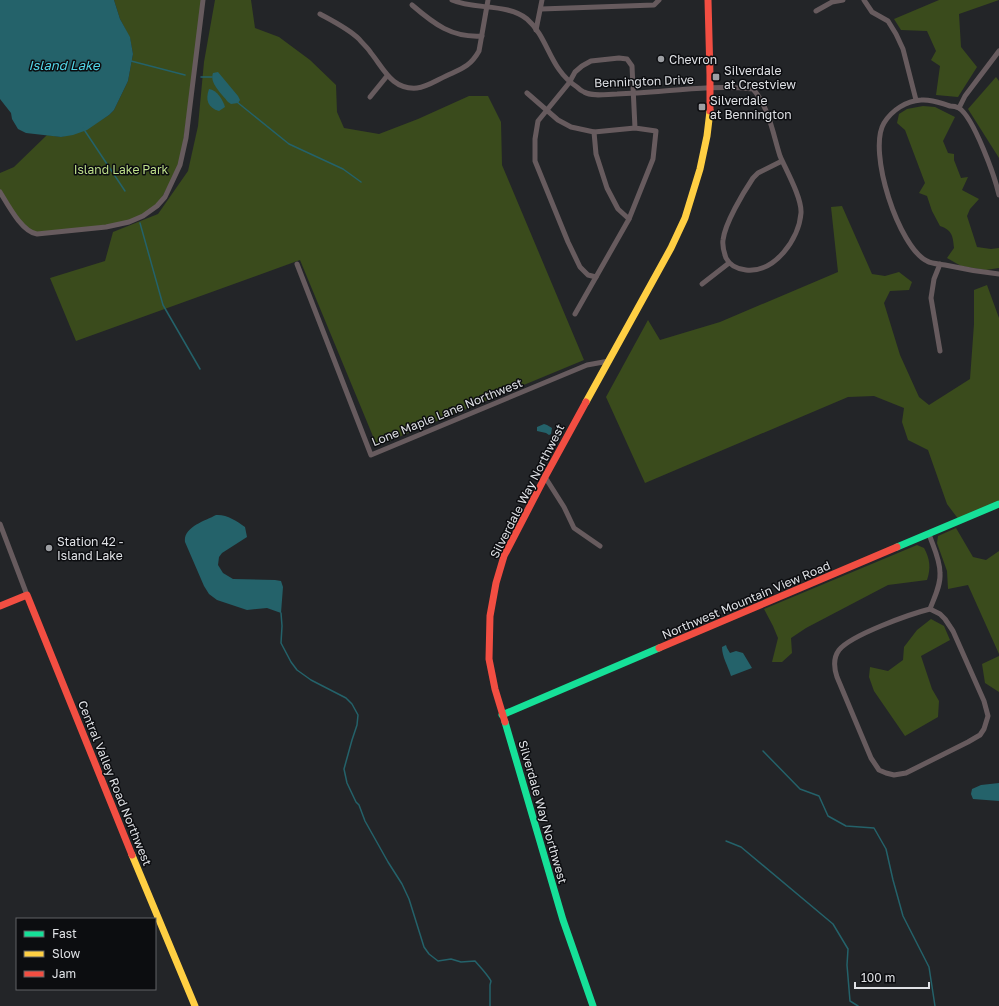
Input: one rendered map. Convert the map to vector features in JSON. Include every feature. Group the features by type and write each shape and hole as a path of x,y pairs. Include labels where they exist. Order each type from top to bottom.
{"main road":[{"name":"Silverdale Way Northwest","path":"593,1006 563,920 493,680 490,659 489,631 492,599 498,574 507,551 545,477 680,229 704,156 709,119 710,88 708,0"},
{"name":"Northwest Mountain View Road","path":"502,715 999,504"},
{"path":"0,606 27,595"},
{"name":"Central Valley Road Northwest","path":"27,595 138,870 195,1006"}],"street":[{"path":"0,192 23,226 32,233 37,234 106,227 128,222 143,216 157,206 165,197 180,165 185,147 203,0"},
{"name":"Bennington Drive","path":"452,0 471,5 512,11 527,19 536,30 559,72 569,83 584,92 595,95 634,94 710,88 753,89 760,96 782,161 797,194 801,208 800,218 789,246 778,257 761,269 740,269 729,263"},
{"path":"320,14 338,24 357,38 371,52 387,76 394,82 408,87 418,88 468,66 479,51 488,7 488,0"},
{"path":"536,30 542,0"},
{"path":"541,10 654,5 659,0"},
{"path":"816,11 832,2 843,0"},
{"path":"864,0 872,12 888,21 896,34 902,49 916,100"},
{"path":"412,5 432,22 450,32 460,35 482,36"},
{"path":"959,108 965,96 999,52"},
{"path":"596,277 588,275 580,267 568,242 535,161 535,139 538,121 569,83 575,72 582,66 591,61 627,59 632,66 635,128"},
{"path":"370,97 387,76"},
{"path":"527,93 558,120 571,127 594,132 635,128 656,131 653,159 630,219 574,314"},
{"path":"999,196 990,166 973,128 967,117 959,108 928,99 908,102 899,107 890,115 880,130 880,160 887,194 902,229 919,255 927,261 976,272 999,274"},
{"path":"594,132 596,154 607,188 618,209 630,219"},
{"path":"702,284 729,263 724,252 722,242 732,214 753,178 758,173 782,161"},
{"name":"Lone Maple Lane Northwest","path":"297,264 371,454 587,365 609,361"},
{"path":"940,264 934,279 931,298 940,351"},
{"path":"545,477 564,507 574,528 600,546"},
{"path":"0,524 27,595"},
{"path":"929,534 938,561 940,573 930,609"},
{"path":"930,609 940,614 953,631 984,701 988,716 980,735 917,769 894,775 879,770 871,758 837,677 834,662 838,651 847,643 913,614 930,609"}],"green space":[{"name":"Island Lake Park","path":"114,0 203,0 180,165 157,206 129,222 37,234 28,231 0,192 0,173 14,167 47,135 61,137 87,129 109,115 114,110 128,81 133,54 130,38 120,19"},
{"path":"215,0 251,0 255,28 279,37 310,60 336,85 337,112 344,128 379,134 418,119 469,96 488,96 501,122 502,165 584,360 377,446 300,260 76,341 50,278 105,261 113,232 158,214 188,171 198,126 204,62"},
{"path":"939,0 999,0 959,14 961,47 977,67 958,97 936,95 940,66 931,60 936,51 927,31 901,30 894,19"},
{"path":"996,77 999,81 999,158 968,109"},
{"path":"923,106 935,107 955,117 943,141 948,153 954,154 954,160 961,178 968,177 962,190 979,199 970,209 967,216 977,247 991,249 999,248 999,268 986,270 961,266 947,258 954,248 951,234 947,229 940,226 932,211 927,196 919,193 925,183 905,130 897,123 899,114 907,109"},
{"path":"842,206 872,274 885,276 899,272 912,282 909,290 890,291 884,303 900,355 919,397 929,405 970,379 974,324 974,290 987,285 999,318 999,504 959,520 947,504 928,450 908,440 902,422 904,408 874,396 848,397 645,483 606,397 648,320 660,340 720,322 838,272 831,207"},
{"path":"956,528 973,557 986,560 999,551 999,654 968,585 948,589 947,571 937,543 938,536"},
{"path":"917,545 924,548 928,556 929,571 927,580 888,585 806,628 791,638 792,653 782,662 772,662 778,638 764,609"},
{"path":"931,619 944,626 950,640 921,656 932,689 939,701 938,717 905,736 874,691 869,677 870,667 888,671 903,660 904,647 917,630"},
{"path":"999,656 999,692 985,683 982,664"}],"water":[{"name":"Island Lake","path":"0,0 114,0 120,19 130,37 133,54 128,81 114,110 109,115 87,130 61,137 26,133 18,129 12,119 11,113 0,99"},
{"path":"218,72 238,96 240,100 238,103 231,104 228,102 214,84 212,77 213,73"},
{"path":"209,89 217,93 223,101 225,107 219,111 212,108 208,103 207,97"},
{"path":"544,424 552,428 551,434 549,435 537,431 537,427"},
{"path":"216,515 235,520 245,527 247,537 222,553 219,557 218,565 223,573 233,579 281,581 283,587 281,613 267,608 247,610 217,600 209,594 185,542 185,537 191,528"},
{"path":"726,645 730,653 736,651 743,653 752,668 731,676 722,651 722,647"},
{"path":"999,783 999,801 973,799 971,794 972,789 981,785"}],"waterway":[{"path":"131,61 185,75"},
{"path":"201,77 212,77"},
{"path":"237,102 289,144 343,169 361,182"},
{"path":"83,128 125,191"},
{"path":"140,223 163,305 200,369"},
{"path":"281,613 281,643 297,670 311,680 346,698 352,704 358,715 357,725 344,769 347,783 359,805 365,821 402,884 409,899 424,947 429,954 438,961 451,959 461,962 475,961 491,981 490,1006"},
{"path":"763,751 800,789 819,796 828,816 846,826 874,828 886,849 903,916 929,967 935,1006"},
{"path":"726,841 741,847 833,924 848,949 847,965 850,1001 858,1006"}],"traffic: fast":[{"path":"897,547 999,504"},
{"path":"502,715 659,648"},
{"path":"505,722 563,920 593,1006"}],"traffic: slow":[{"path":"586,402 671,248 685,218 700,169 707,136 710,111"},
{"path":"132,855 195,1006"}],"traffic: jam":[{"path":"708,0 710,111"},
{"path":"505,722 495,689 489,659 490,616 496,583 504,556 586,402"},
{"path":"659,648 897,547"},
{"path":"0,606 27,595 132,855"}],"place":[{"name":"Chevron","path":"661,59"},
{"name":"Silverdale at Crestview","path":"716,77"},
{"name":"Silverdale at Bennington","path":"702,107"},
{"name":"Station 42 - Island Lake","path":"49,548"}]}
